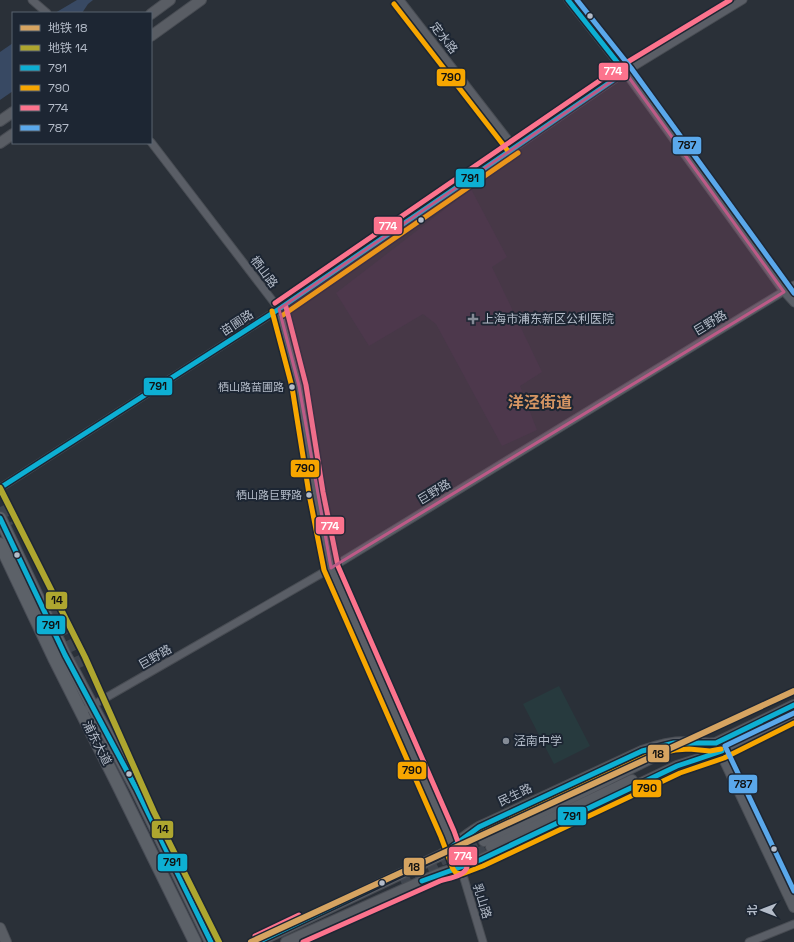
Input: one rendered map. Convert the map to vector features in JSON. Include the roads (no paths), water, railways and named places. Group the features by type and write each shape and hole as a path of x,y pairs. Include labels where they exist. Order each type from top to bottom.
{"main road":[{"path":"152,13 170,0"},
{"path":"152,35 201,0"},
{"path":"0,121 12,113"},
{"path":"0,143 12,135"},
{"name":"浦东大道","path":"0,518 65,655 86,709 196,942"},
{"name":"浦东大道","path":"0,544 54,658 136,788 210,942"},
{"name":"民生路","path":"258,942 441,855 465,835 479,827 642,751 662,744 686,742 709,744 719,747 794,705"},
{"name":"民生路","path":"286,942 438,874 480,860 677,766 794,715"},
{"path":"677,766 636,778 486,845 686,742"},
{"path":"719,747 794,907"},
{"path":"0,928 6,942"}],"street":[{"path":"32,0 44,10"},
{"name":"定水路","path":"400,0 514,147"},
{"path":"568,0 625,72 784,292 794,303"},
{"name":"苗圃路","path":"0,488 278,309 625,72 743,0"},
{"name":"栖山路","path":"152,143 278,309 299,386 316,493 331,568 460,867"},
{"name":"巨野路","path":"86,709 331,568 794,285"},
{"name":"乳山路","path":"460,867 483,942"},
{"path":"749,942 794,924"}],"water":[{"path":"77,0 93,0 83,12 57,12"},
{"path":"12,44 12,92 0,100 0,52"}],"tunnel":[{"path":"0,507 9,526"},
{"path":"50,609 81,674"},
{"path":"400,880 484,841"},
{"path":"449,866 488,848"}],"metro line":[{"name":"14","path":"0,488 85,657 154,812 219,942"},
{"name":"18","path":"251,942 794,691"}],"place":[{"name":"上海市浦东新区公利医院","path":"473,319"},
{"name":"栖山路苗圃路","path":"292,387"},
{"name":"栖山路巨野路","path":"309,495"},
{"name":"泾南中学","path":"506,741"}],"district":[{"name":"洋泾街道","path":"540,402"}]}
